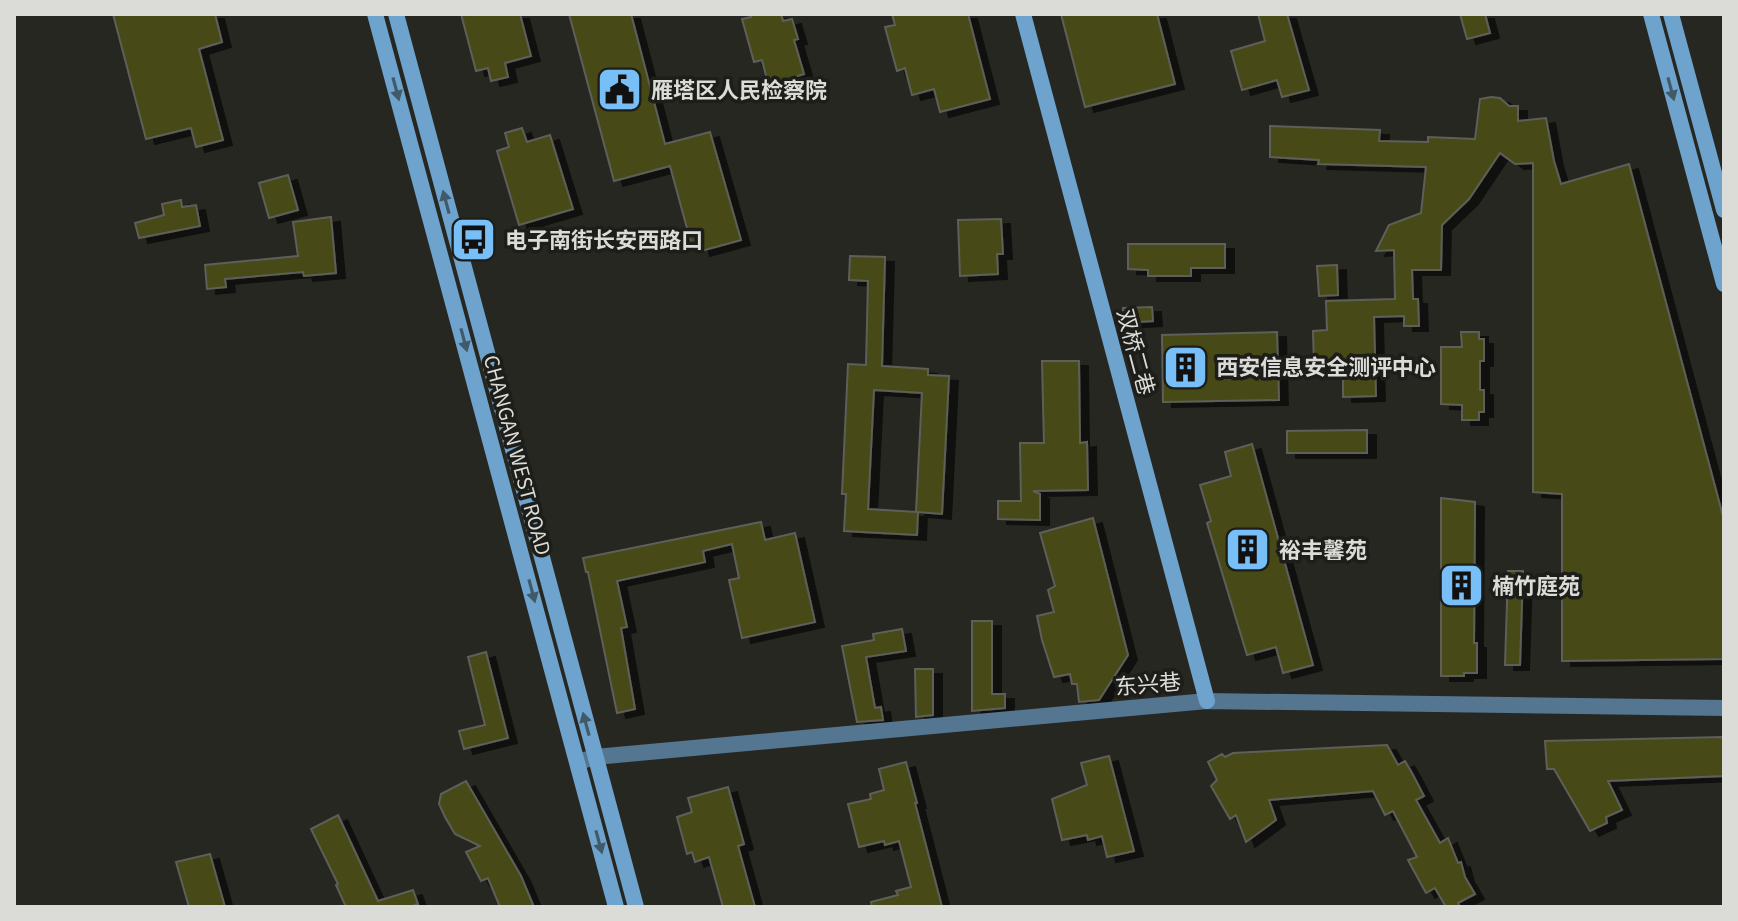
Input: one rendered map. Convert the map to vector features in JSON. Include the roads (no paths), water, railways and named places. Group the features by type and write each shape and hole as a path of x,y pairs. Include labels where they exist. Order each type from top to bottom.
{"main road":[{"name":"CHANGAN WEST ROAD","path":"375,14 616,907"},
{"name":"CHANGAN WEST ROAD","path":"396,14 636,907"},
{"name":"双桥二巷","path":"1023,14 1207,701"},
{"path":"1651,14 1724,284"},
{"path":"1671,14 1724,210"}],"street":[{"name":"东兴巷","path":"578,762 595,757 1207,701 1724,708"}],"place":[{"name":"雁塔区人民检察院","path":"620,90"},
{"name":"电子南街长安西路口","path":"474,240"},
{"name":"西安信息安全测评中心","path":"1185,367"},
{"name":"裕丰馨苑","path":"1248,550"},
{"name":"楠竹庭苑","path":"1461,586"}]}
